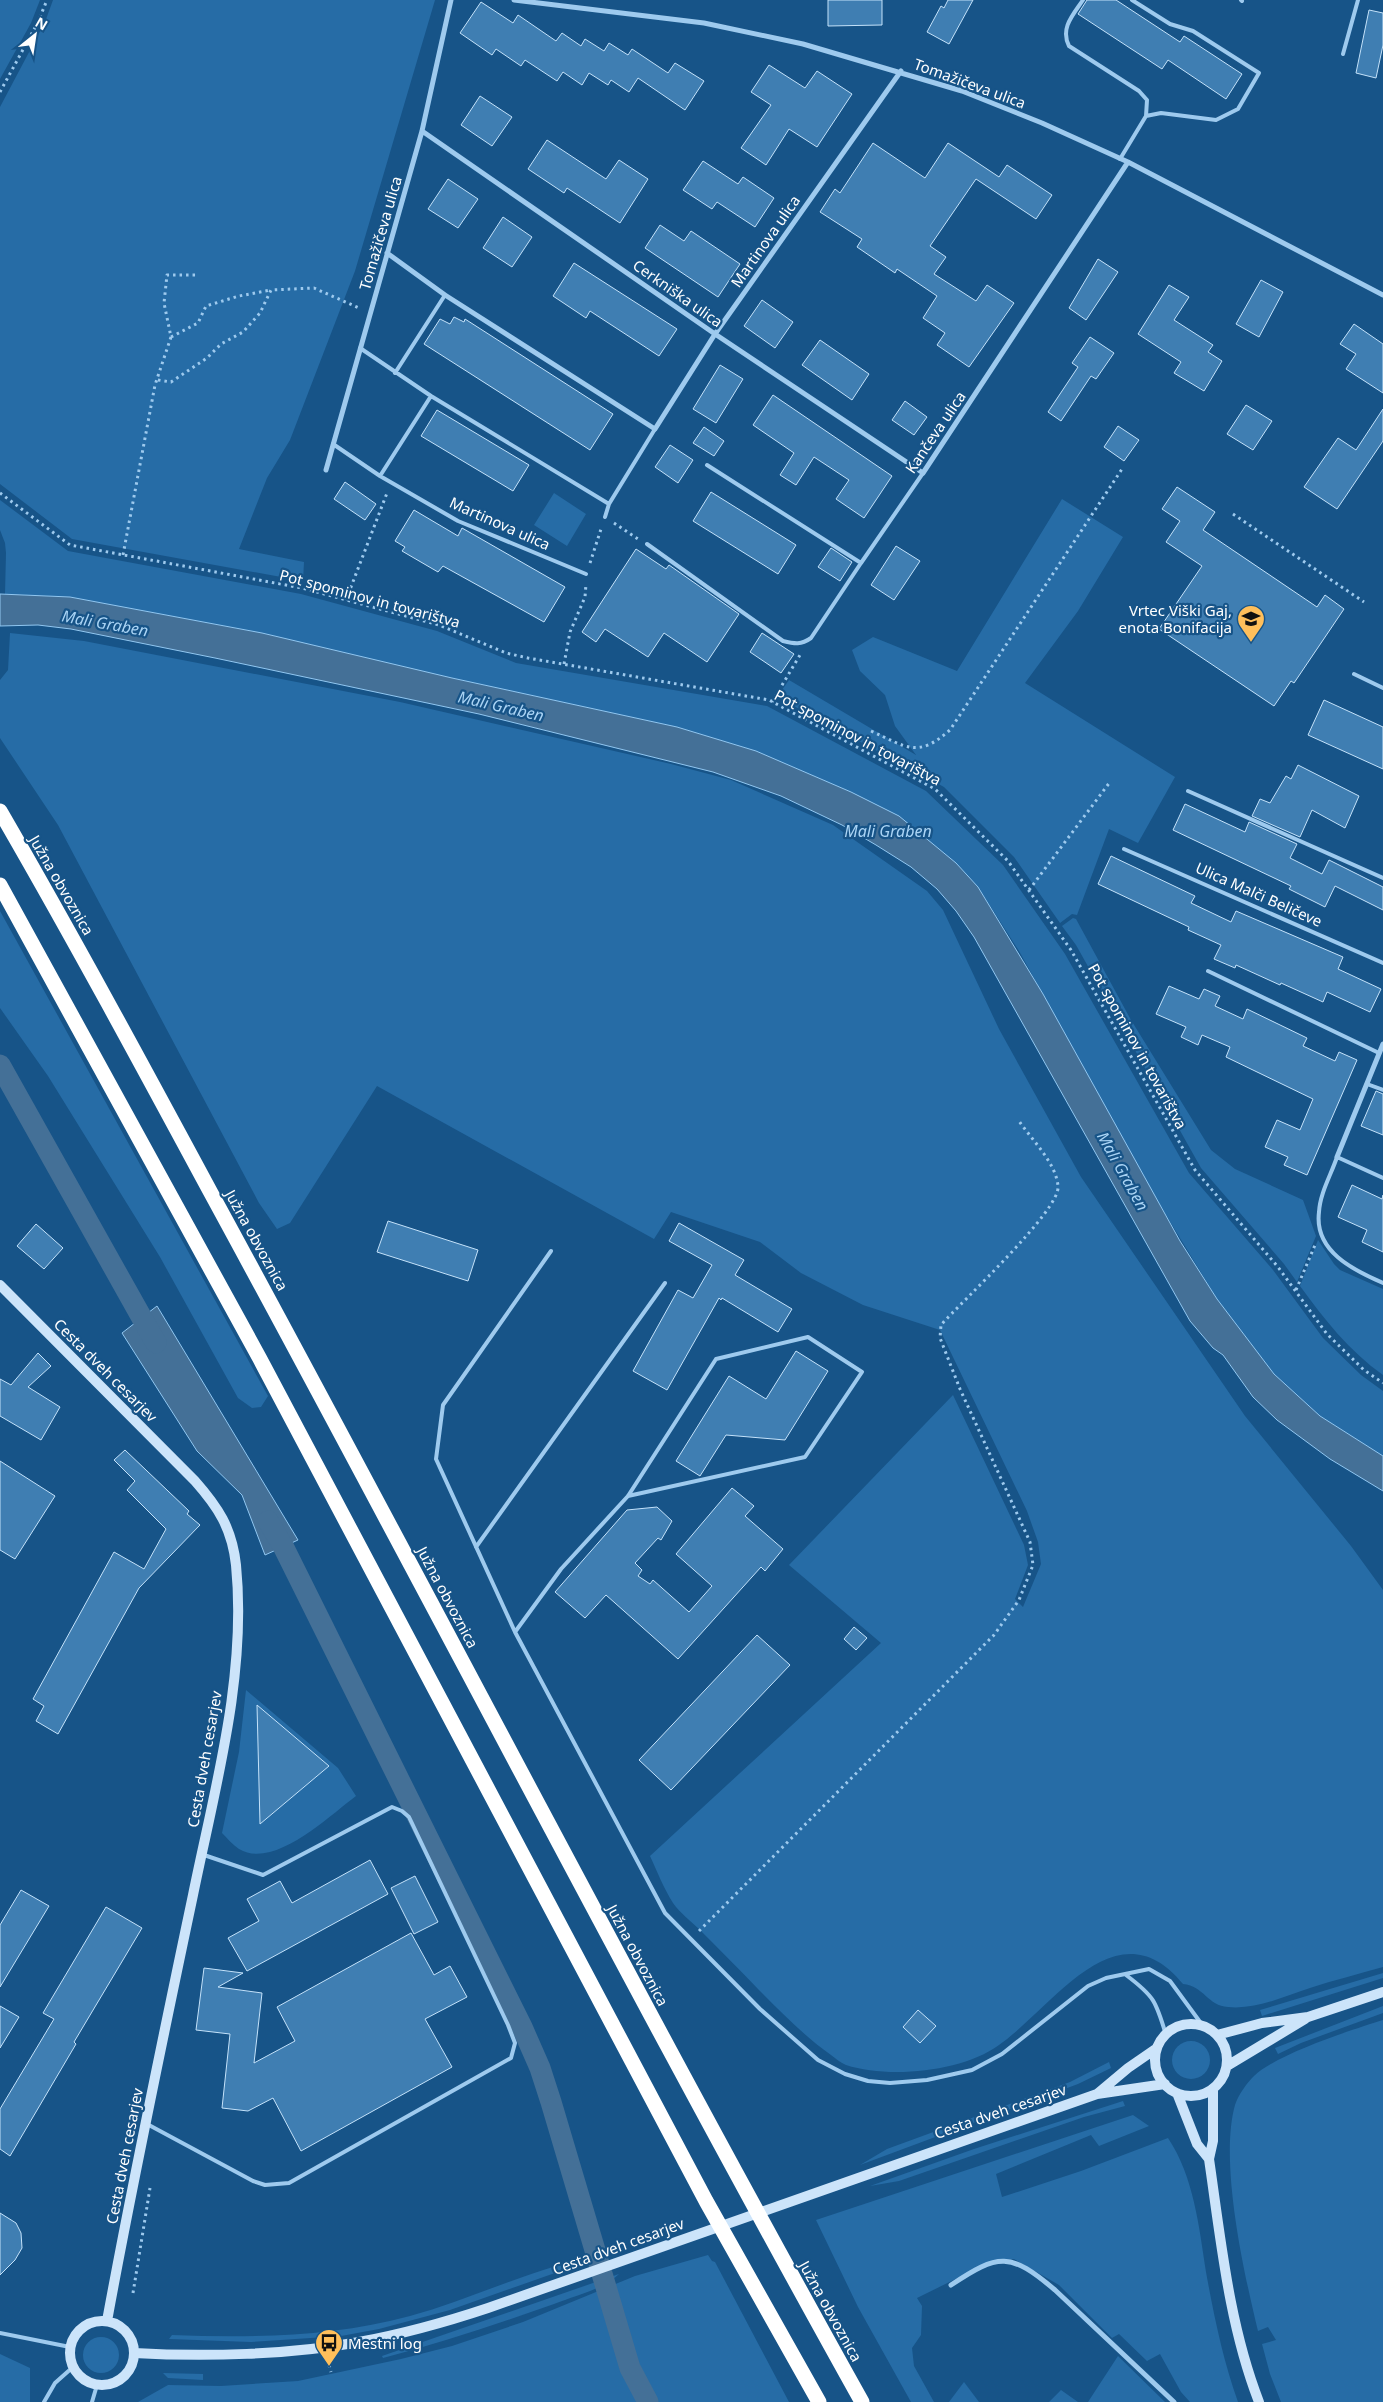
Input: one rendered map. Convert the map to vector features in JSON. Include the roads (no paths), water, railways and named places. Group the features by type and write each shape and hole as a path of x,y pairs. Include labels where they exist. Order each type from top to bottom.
{"highway":[{"name":"Južna obvoznica","path":"0,811 56,907 280,1320 773,2244 862,2402"},
{"path":"0,885 260,1359 706,2201 819,2402"}],"street":[{"name":"Tomažičeva ulica","path":"326,470 422,131 451,0"},
{"name":"Tomažičeva ulica","path":"514,0 704,23 804,44 962,91 1042,123 1128,162 1383,294"},
{"name":"Martinova ulica","path":"656,429 715,334 901,72"},
{"name":"Cerkniška ulica","path":"422,131 715,334 923,473"},
{"name":"Kančeva ulica","path":"923,473 1128,162"},
{"path":"386,253 446,295 656,429"},
{"path":"1337,1157 1383,1044"},
{"name":"Cesta dveh cesarjev","path":"0,1285 195,1480 216,1505 226,1522 236,1564 237,1641 224,1752 145,2123 107,2321"},
{"path":"1217,2034 1262,2024 1308,2017 1383,1992"},
{"path":"1227,2066 1308,2017"},
{"path":"1187,2024 1203,2026 1217,2034 1226,2052 1227,2066 1220,2082 1213,2089 1192,2096 1177,2093 1165,2084 1160,2078 1156,2063 1157,2048 1166,2035 1187,2024"},
{"name":"Cesta dveh cesarjev","path":"1097,2094 1128,2068 1157,2048"},
{"name":"Cesta dveh cesarjev","path":"134,2354 214,2354 304,2349 357,2343 449,2321 615,2264 840,2182 1097,2094 1165,2084"},
{"path":"1213,2089 1213,2141 1209,2159 1230,2294 1242,2348 1259,2402"},
{"path":"1177,2093 1197,2144 1209,2159"},
{"path":"951,2285 982,2266 1006,2260 1016,2263 1041,2278 1055,2290 1174,2402"},
{"path":"107,2321 124,2329 129,2336 134,2354 132,2364 122,2377 108,2385 97,2385 79,2376 73,2367 70,2347 73,2338 88,2324 107,2321"}],"lane":[{"path":"1083,0 1066,25 1065,37 1069,46 1138,91 1147,100 1146,116 1120,159"},
{"path":"1132,0 1170,24 1193,30 1259,73 1238,109 1216,120 1161,114 1146,116"},
{"path":"1343,54 1358,0"},
{"path":"395,373 446,295"},
{"path":"360,348 431,396 609,504"},
{"path":"380,476 431,396"},
{"name":"Martinova ulica","path":"605,517 609,504 656,429"},
{"name":"Martinova ulica","path":"333,444 380,476 458,521 586,574"},
{"path":"707,465 861,563"},
{"name":"Kančeva ulica","path":"647,544 783,641 803,644 811,638 923,473"},
{"path":"1354,674 1383,688"},
{"path":"1188,791 1383,878"},
{"name":"Ulica Malči Beličeve","path":"1124,849 1383,963"},
{"path":"1208,971 1380,1053"},
{"path":"1367,1084 1383,1090"},
{"path":"1383,1178 1337,1157 1321,1199 1318,1221 1332,1252 1342,1262 1383,1283"},
{"path":"550,1251 443,1405 436,1459 515,1632 665,1913 760,2009 818,2060 845,2074 868,2081 890,2083 941,2078 982,2065 1002,2054 1088,1986 1106,1978 1149,1969 1170,1981 1203,2026"},
{"path":"476,1547 665,1283"},
{"path":"515,1632 561,1569 628,1496 716,1359 808,1337 862,1372 805,1457 628,1496"},
{"path":"145,2123 253,2181 265,2185 289,2184 511,2058 515,2043 409,1817 402,1810 392,1807 262,1875 202,1854"},
{"path":"1126,1975 1144,1988 1157,2003 1166,2035"},
{"path":"0,2333 70,2347"},
{"path":"44,2402 55,2383 73,2367"},
{"path":"92,2402 97,2385"}],"water":[{"name":"Mali Graben","path":"0,594 70,597 262,633 452,678 677,727 756,751 851,792 899,816 956,863 978,887 1043,994 1180,1241 1217,1299 1274,1374 1320,1416 1383,1456 1383,1491 1330,1459 1277,1420 1253,1397 1223,1355 1213,1348 1190,1321 974,937 956,911 937,889 911,867 842,825 781,796 713,772 479,714 215,658 71,629 38,625 0,626"},
{"path":"157,1306 298,1540 265,1555 242,1495 197,1451 122,1333"}],"waterway":[{"path":"0,1065 156,1343"},
{"path":"268,1521 283,1546 522,2027 540,2068 630,2368 648,2402"}],"place":[{"name":"Vrtec Viški Gaj, enota Bonifacija","path":"1251,643"},
{"name":"Mestni log","path":"329,2367"}]}
